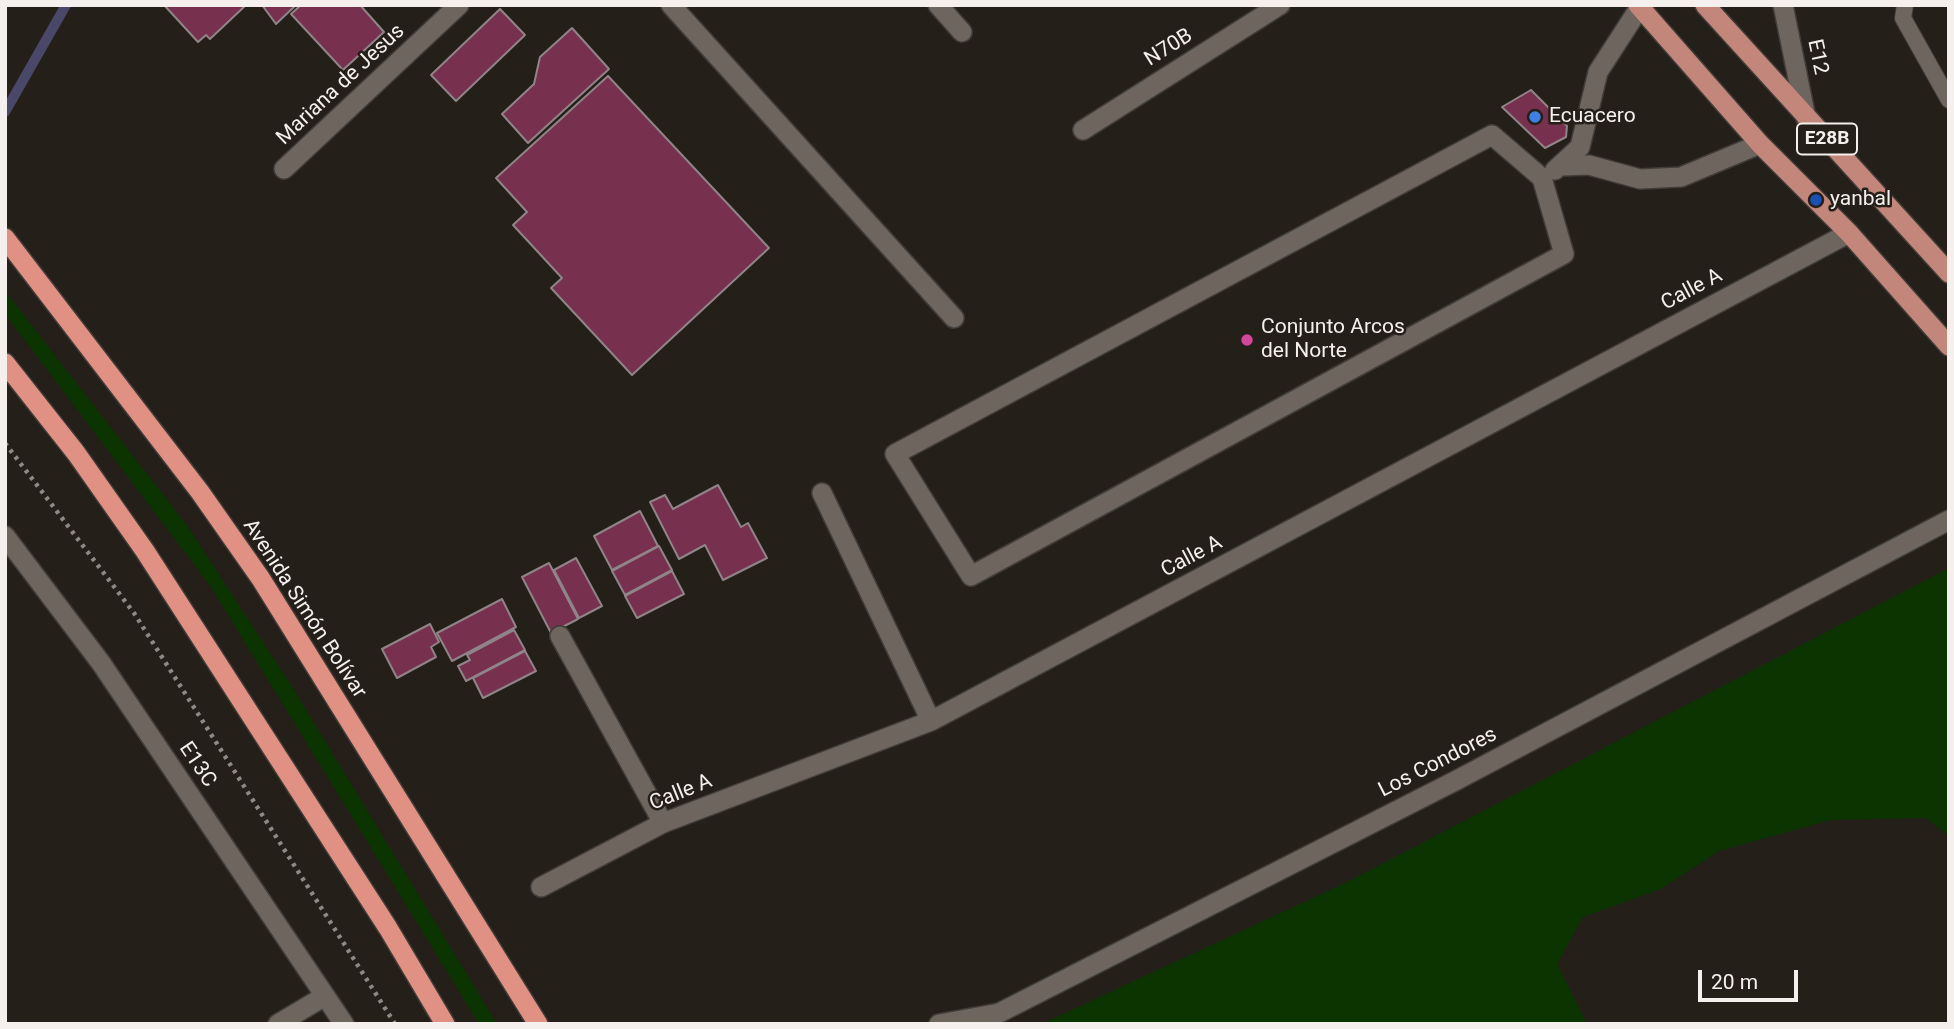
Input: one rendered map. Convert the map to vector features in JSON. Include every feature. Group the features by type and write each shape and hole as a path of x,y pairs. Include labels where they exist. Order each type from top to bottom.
{"highway":[{"name":"Avenida Simón Bolívar","path":"5,238 176,459 261,579 538,1024"},
{"path":"5,363 76,453 145,551 388,928 445,1024"}],"main road":[{"name":"E28B","path":"1705,5 1949,273"},
{"name":"E28B","path":"1639,6 1760,144 1849,233 1949,346"}],"street":[{"name":"Mariana de Jesus","path":"284,169 459,5"},
{"path":"671,5 954,318"},
{"path":"937,5 962,32"},
{"name":"N70B","path":"1083,130 1280,5"},
{"name":"E12","path":"1783,5 1806,118"},
{"path":"1542,178 1561,166 1580,147 1598,72 1639,6"},
{"path":"1492,135 1542,178 1564,254 971,576 895,454 1492,135"},
{"path":"1561,166 1589,165 1640,179 1681,177 1760,144"},
{"name":"Calle A","path":"541,887 663,823 931,721 1849,233"},
{"path":"822,493 931,721"},
{"name":"Los Condores","path":"939,1024 1001,1019 1949,520"},
{"name":"E13C","path":"5,536 101,663 344,1024"},
{"path":"560,636 663,823"},
{"path":"278,1024 325,996"}],"lane":[{"path":"1904,12 1949,100"}],"path":[{"path":"5,443 134,613 395,1024"}],"green space":[{"path":"5,291 188,527 289,682 497,1024 479,1024 211,587 5,314"},
{"path":"1949,568 1949,836 1926,818 1831,820 1719,851 1661,889 1583,917 1557,964 1587,1024 1049,1024 1048,1021 1347,882"}],"building":[{"path":"164,5 246,5 210,39 206,35 198,42"},
{"path":"262,5 296,5 276,24"},
{"path":"301,5 360,5 384,32 343,70 291,14"},
{"path":"500,9 525,35 456,101 431,75"},
{"path":"572,28 609,69 528,143 502,114 534,84 540,57"},
{"path":"608,76 769,248 632,375 551,288 562,278 513,225 527,212 496,178"},
{"name":"Ecuacero","path":"1531,90 1567,126 1566,137 1545,148 1502,107"},
{"path":"718,485 741,527 748,523 767,558 723,580 705,545 679,559 650,502 665,495 673,509"},
{"path":"640,511 658,546 612,570 594,536"},
{"path":"659,546 672,570 625,595 612,571"},
{"path":"576,558 602,606 579,618 554,570"},
{"path":"549,563 578,619 551,633 522,577"},
{"path":"672,571 684,594 637,618 625,596"},
{"path":"502,599 516,627 452,661 437,633"},
{"path":"430,624 439,642 431,647 436,657 397,678 382,649"},
{"path":"514,630 525,650 466,681 458,666 470,660 467,655"},
{"path":"525,651 536,671 483,698 473,678"}],"waterway":[{"path":"5,112 66,5"}],"place":[{"name":"Ecuacero","path":"1535,117"},
{"name":"yanbal","path":"1816,200"},
{"name":"Conjunto Arcos del Norte","path":"1247,340"}]}
